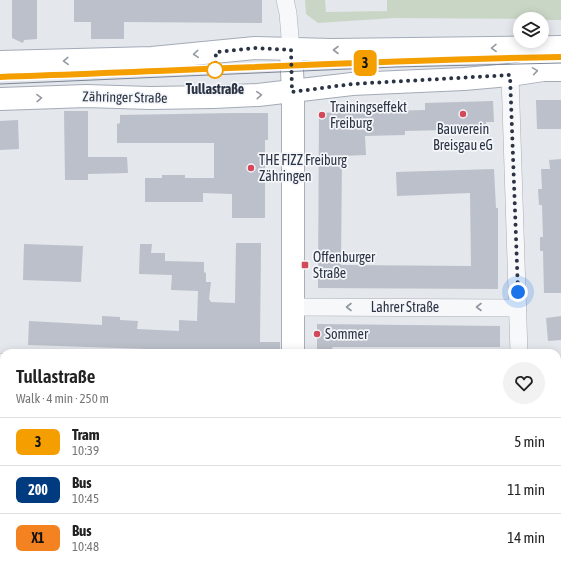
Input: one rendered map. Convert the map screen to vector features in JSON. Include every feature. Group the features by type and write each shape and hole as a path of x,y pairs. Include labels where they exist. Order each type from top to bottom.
{"main road":[{"path":"0,62 152,58 255,48 332,50 561,47"},
{"path":"291,50 293,349"},
{"name":"Zähringer Straße","path":"0,99 86,96 213,97 292,92 352,84 510,75 543,70 561,70"}],"street":[{"path":"284,0 288,13 291,50"},
{"path":"510,75 519,349"},
{"name":"Lahrer Straße","path":"293,307 518,308"}],"green space":[{"path":"305,0 325,0 326,12 387,11 387,0 561,0 561,20 549,20 549,12 513,12 513,19 394,18 318,23 306,14"}],"building":[{"path":"12,0 37,0 37,39 24,40 23,43 12,38"},
{"path":"74,0 262,0 262,23 124,22 124,39 91,39 91,22 74,22"},
{"path":"536,100 561,100 561,129 537,129"},
{"path":"493,101 494,122 486,122 486,129 405,131 405,135 365,136 366,155 342,156 341,265 471,266 470,193 397,196 396,172 494,169 496,208 498,208 498,289 318,288 319,113 425,110 425,103"},
{"path":"64,111 88,111 88,157 127,157 128,173 88,174 88,180 65,180"},
{"path":"268,113 268,140 265,140 265,218 232,218 232,194 203,193 203,202 145,202 145,178 162,178 162,175 185,175 185,178 214,178 214,143 117,143 117,124 120,123 120,115"},
{"path":"18,120 19,149 0,150 0,121"},
{"path":"561,159 561,293 544,293 543,251 540,251 540,237 543,237 542,205 539,205 538,189 542,189 541,169 550,169 549,160"},
{"path":"236,243 261,243 260,342 280,342 280,349 149,349 28,345 29,321 102,325 102,316 120,317 120,320 138,321 137,329 179,331 179,320 197,321 198,291 171,290 172,275 139,274 140,244 152,244 151,253 165,253 165,261 204,262 206,282 211,282 209,299 211,302 235,303"},
{"path":"24,244 83,246 81,282 23,280"},
{"path":"561,316 561,340 548,341 546,318"},
{"path":"317,324 500,326 500,347 332,347 333,349 317,349"}],"tram line":[{"path":"453,60 561,57"},
{"name":"3","path":"0,77 170,72 393,61 561,57"},
{"path":"0,77 437,60"},
{"path":"0,84 395,67 561,63"}],"place":[{"name":"Tullastraße","path":"215,70"},
{"name":"Bauverein Breisgau eG","path":"463,114"},
{"name":"Trainingseffekt Freiburg","path":"322,115"},
{"name":"THE FIZZ Freiburg Zähringen","path":"251,168"},
{"name":"Offenburger Straße","path":"305,265"},
{"name":"Sommer","path":"317,334"}],"route":[{"path":"215,70 216,52 255,48 291,50 292,92 352,84 464,79 510,75 518,292"}]}
